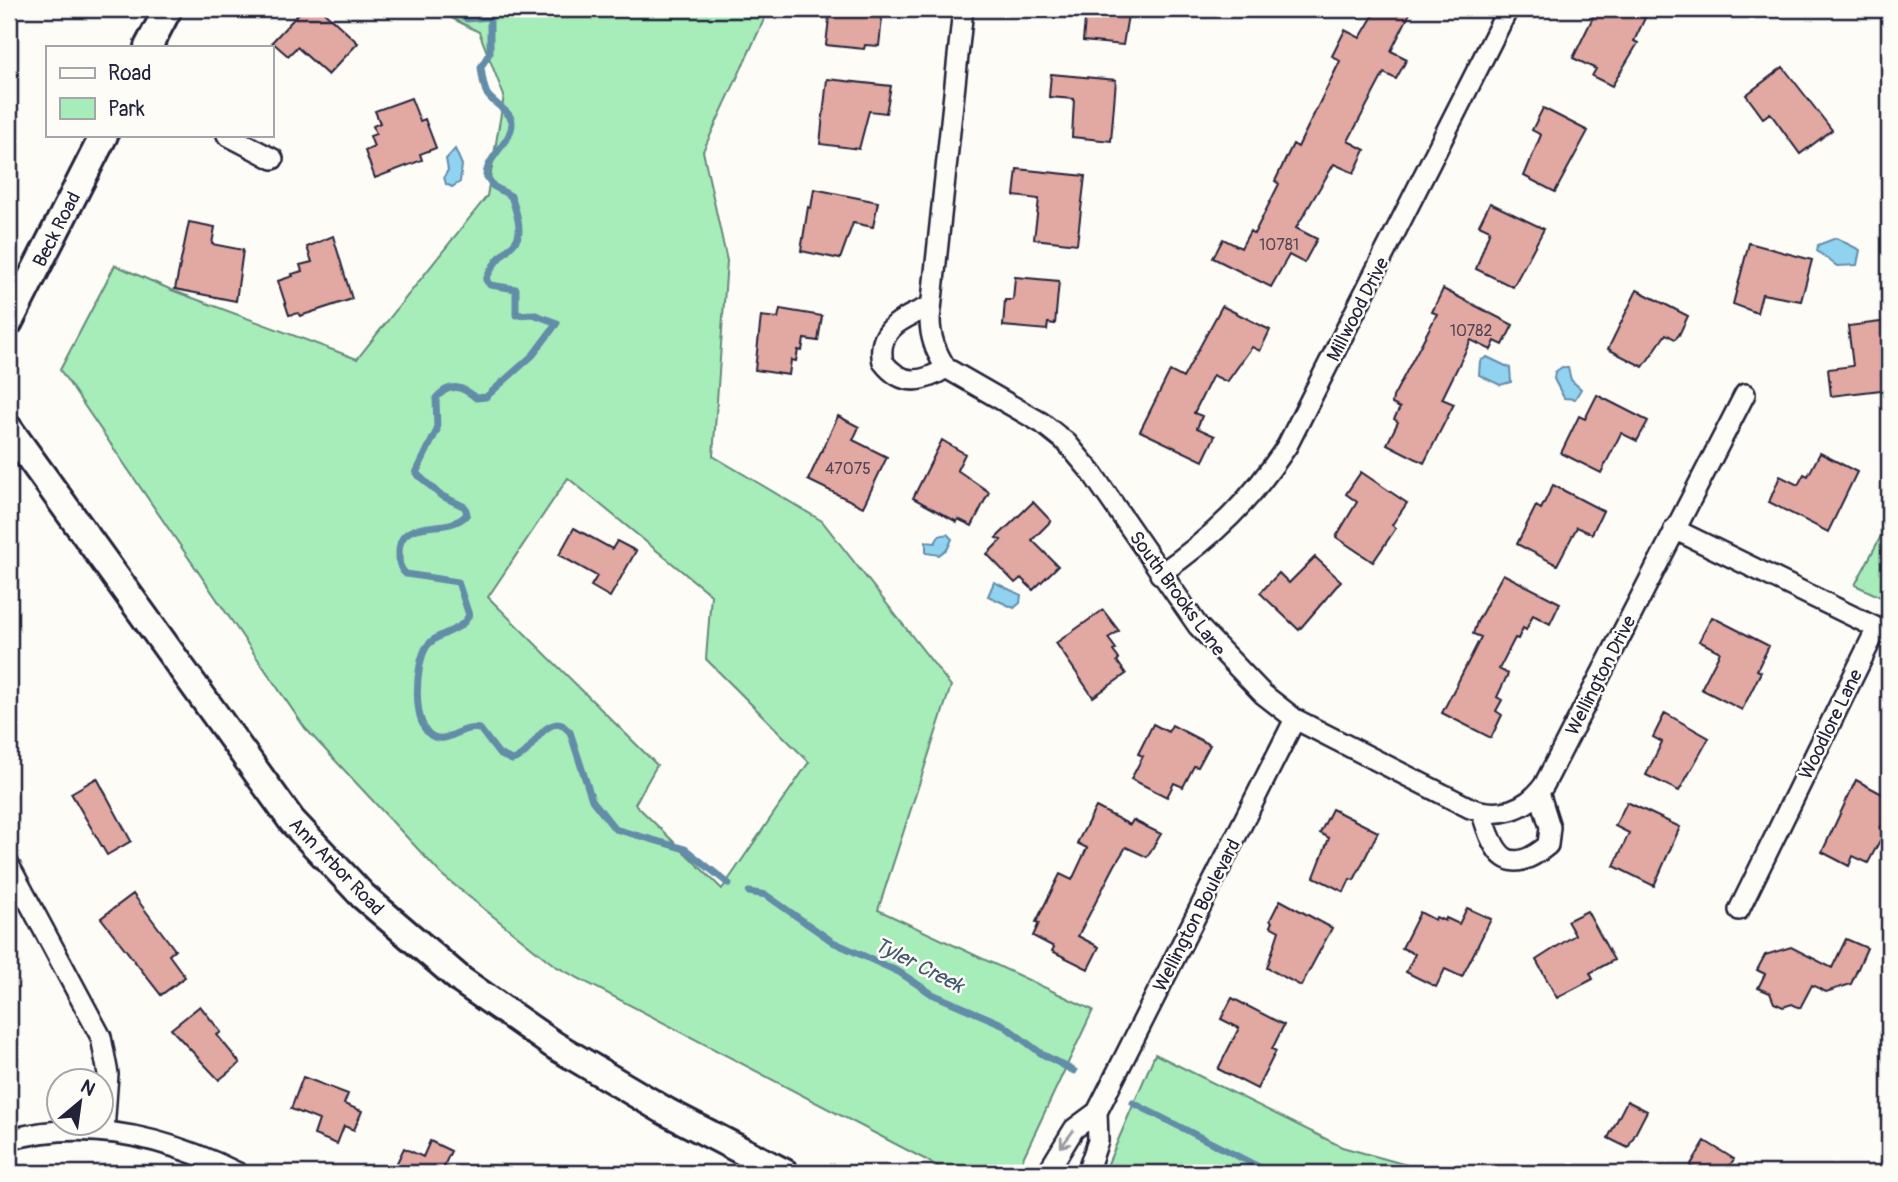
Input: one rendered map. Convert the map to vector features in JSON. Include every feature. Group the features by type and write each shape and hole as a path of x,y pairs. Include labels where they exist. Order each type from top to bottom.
{"main road":[{"path":"149,46 168,9"},
{"name":"Beck Road","path":"9,323 103,136"},
{"name":"Ann Arbor Road","path":"9,429 292,821 363,896 462,981 554,1045 656,1106 785,1173"}],"street":[{"path":"932,306 893,326 883,340 881,354 889,370 909,379 928,380 947,368 933,344 930,330 963,9"},
{"name":"Millwood Drive","path":"1160,574 1205,543 1229,520 1261,485 1287,446 1508,9"},
{"path":"229,136 273,159"},
{"name":"South Brooks Lane","path":"947,368 1042,423 1067,443 1106,493 1160,574 1215,648 1254,687 1295,719 1482,813"},
{"name":"Wellington Drive","path":"1482,813 1513,810 1539,792 1745,394"},
{"name":"Woodlore Lane","path":"1674,528 1877,628 1739,910"},
{"name":"Wellington Boulevard","path":"1046,1173 1074,1129 1097,1112 1295,719"},
{"path":"1482,813 1499,853 1511,861 1530,861 1549,845 1550,827 1539,792"},
{"path":"9,865 101,1037 106,1066"},
{"name":"Wellington Boulevard","path":"1087,1173 1098,1142 1097,1112"},
{"path":"116,1133 158,1141 204,1156 238,1173"},
{"path":"9,1140 46,1134"}],"green space":[{"path":"434,9 769,9 703,151 727,261 713,456 822,521 951,686 878,910 1093,1010 1016,1173 951,1173 555,966 442,875 305,728 60,370 115,265 174,291 357,359 487,196 504,96 479,32","holes":["568,478 711,595 706,659 809,762 722,889 635,804 657,765 488,597"]},
{"path":"1889,521 1889,601 1855,585"},
{"path":"1155,1054 1342,1147 1436,1173 1104,1173"}],"water":[{"path":"455,149 462,165 460,182 452,187 446,184 444,177 448,170 446,159"},
{"path":"1836,238 1860,250 1857,265 1837,266 1817,251 1818,245"},
{"path":"1487,357 1510,368 1511,382 1500,385 1479,375 1480,361"},
{"path":"1562,367 1568,368 1571,380 1581,389 1575,399 1564,398 1554,379 1555,372"},
{"path":"947,534 952,539 948,548 939,555 926,553 926,542 935,543 939,536"},
{"path":"994,582 1021,595 1020,603 1014,608 988,596"}],"building":[{"path":"303,9 321,9 358,43 328,75 297,47 288,56 272,42"},
{"path":"830,9 883,9 879,46 865,45 864,49 826,45"},
{"path":"1086,9 1129,9 1123,45 1083,41"},
{"path":"1377,9 1412,9 1391,51 1407,59 1396,79 1384,73 1348,141 1365,150 1354,173 1334,164 1296,228 1317,239 1304,263 1289,255 1271,287 1213,258 1223,239 1241,248 1250,231 1254,234 1279,184 1275,181 1293,144 1298,147 1340,61 1332,56 1345,30 1360,38"},
{"path":"1597,9 1625,9 1645,18 1634,41 1638,43 1612,86 1592,76 1596,69 1573,58"},
{"path":"1783,67 1832,130 1800,154 1770,113 1763,118 1746,95"},
{"path":"1051,74 1116,80 1111,141 1072,137 1074,99 1049,97"},
{"path":"827,79 891,86 886,113 869,111 859,149 820,144"},
{"path":"411,98 420,121 425,119 436,148 420,154 422,160 375,178 365,151 374,147 370,136 376,134 373,126 380,123 375,111"},
{"path":"1543,108 1588,131 1555,192 1524,176 1541,135 1532,130"},
{"path":"1017,169 1085,176 1077,244 1034,239 1039,199 1014,196"},
{"path":"814,189 878,202 873,227 853,223 840,259 801,251 808,207 811,208"},
{"path":"1490,203 1544,229 1513,287 1476,269 1490,230 1479,225"},
{"path":"189,222 215,227 212,244 243,250 236,301 175,289"},
{"path":"333,236 352,299 300,316 298,313 289,315 278,281 302,271 300,265 312,262 307,247"},
{"path":"1749,243 1812,260 1801,301 1762,294 1757,313 1733,304"},
{"path":"1015,277 1059,281 1055,324 1048,323 1047,330 1003,326 1005,300 1013,300"},
{"path":"1443,289 1513,325 1503,345 1495,341 1491,350 1471,340 1442,399 1454,404 1424,463 1387,444 1398,422 1394,419 1400,408 1392,404 1393,397 1437,314 1432,312"},
{"path":"1637,290 1688,316 1679,335 1675,339 1666,334 1643,367 1608,349"},
{"path":"1222,306 1270,330 1260,351 1252,347 1227,382 1213,375 1194,413 1202,416 1197,428 1215,436 1203,461 1140,431 1170,371 1183,378"},
{"path":"780,309 822,316 818,341 804,339 802,351 798,350 796,361 791,360 789,375 755,370 761,316 778,318"},
{"path":"1889,321 1889,389 1831,396 1828,369 1853,366 1848,326"},
{"path":"1597,395 1648,421 1637,441 1621,433 1601,473 1561,453 1579,416 1585,419"},
{"path":"838,416 859,427 853,440 887,457 863,507 808,480"},
{"path":"942,440 965,454 957,470 989,492 972,526 958,519 957,522 913,498"},
{"path":"1820,453 1857,472 1828,532 1769,502 1780,476 1798,485 1804,474 1808,476"},
{"path":"1361,472 1407,503 1392,525 1396,528 1373,562 1336,537 1357,502 1346,494"},
{"path":"1553,485 1603,511 1592,534 1577,527 1557,565 1517,544 1536,506 1541,509"},
{"path":"1033,502 1051,521 1032,540 1058,566 1033,590 1021,578 1015,583 987,554 1001,540 996,538"},
{"path":"574,528 612,549 617,541 636,551 610,597 591,586 597,576 559,555"},
{"path":"1315,557 1341,581 1299,630 1260,593 1279,573 1289,583"},
{"path":"1503,574 1560,603 1550,624 1533,615 1526,630 1523,628 1518,639 1515,638 1499,669 1508,674 1497,697 1502,700 1496,711 1502,715 1491,738 1442,713 1481,637 1473,634 1477,622"},
{"path":"1103,610 1119,631 1108,638 1116,649 1113,651 1119,659 1117,661 1126,674 1093,697 1056,643"},
{"path":"1712,617 1769,646 1757,670 1761,672 1742,710 1701,689 1720,652 1699,641"},
{"path":"1665,713 1709,738 1679,791 1646,775 1662,742 1653,737"},
{"path":"1153,724 1168,732 1172,725 1210,745 1198,767 1194,766 1183,787 1174,783 1167,797 1131,779 1143,756 1138,754"},
{"path":"97,778 131,841 107,855 71,793"},
{"path":"1856,780 1886,796 1883,802 1889,805 1889,811 1880,829 1885,831 1868,863 1853,856 1849,866 1822,852"},
{"path":"1627,802 1680,827 1654,886 1614,866 1629,833 1615,826"},
{"path":"1096,807 1130,825 1133,820 1161,834 1147,857 1126,847 1115,865 1078,936 1099,947 1088,969 1052,951 1054,947 1033,936 1039,923 1036,922 1060,874 1072,880 1087,848 1077,843"},
{"path":"1332,809 1378,832 1354,880 1350,879 1344,892 1314,877 1329,838 1320,833"},
{"path":"133,894 175,950 169,955 185,977 161,995 101,918"},
{"path":"1280,900 1332,928 1301,986 1267,968 1279,931 1270,926 1270,920"},
{"path":"1467,908 1491,919 1462,977 1445,969 1436,987 1406,972 1415,954 1402,948 1420,912 1435,920 1436,917 1445,921 1446,918 1459,924"},
{"path":"1587,911 1614,960 1590,973 1593,979 1557,998 1536,960 1575,935 1567,921"},
{"path":"1846,939 1867,948 1851,984 1826,992 1812,985 1800,1008 1792,1004 1783,1007 1774,1003 1770,993 1758,988 1765,974 1757,970 1765,955 1791,947 1832,968"},
{"path":"1232,998 1284,1025 1272,1049 1276,1051 1257,1089 1218,1069 1239,1028 1221,1019"},
{"path":"200,1006 221,1032 217,1035 240,1063 219,1080 171,1029"},
{"path":"303,1077 348,1094 344,1104 362,1111 354,1130 344,1126 337,1144 314,1135 319,1120 291,1109"},
{"path":"1627,1101 1647,1111 1628,1148 1608,1138"},
{"path":"430,1141 451,1151 444,1166 460,1173 392,1173 404,1148 423,1157"},
{"path":"1705,1141 1734,1159 1725,1173 1702,1173 1690,1166"}],"waterway":[{"name":"Tyler Creek","path":"451,9 467,19 490,17 490,52 481,67 484,84 489,97 508,114 512,122 509,135 491,161 486,175 493,186 511,196 517,215 518,237 493,266 486,280 490,285 516,289 516,315 533,314 557,323 533,355 486,397 476,398 466,391 451,388 436,398 437,430 416,473 440,495 465,507 467,514 459,521 415,529 407,534 401,541 399,562 406,574 458,582 469,615 460,626 432,641 423,654 417,694 422,721 427,731 440,738 467,729 480,729 499,754 512,760 525,752 547,728 561,724 570,732 592,800 615,829 685,849 729,884"},
{"name":"Tyler Creek","path":"749,892 766,895 833,942 899,972 932,994 1002,1024 1042,1054 1074,1071"},
{"name":"Tyler Creek","path":"1133,1103 1271,1173"}]}
